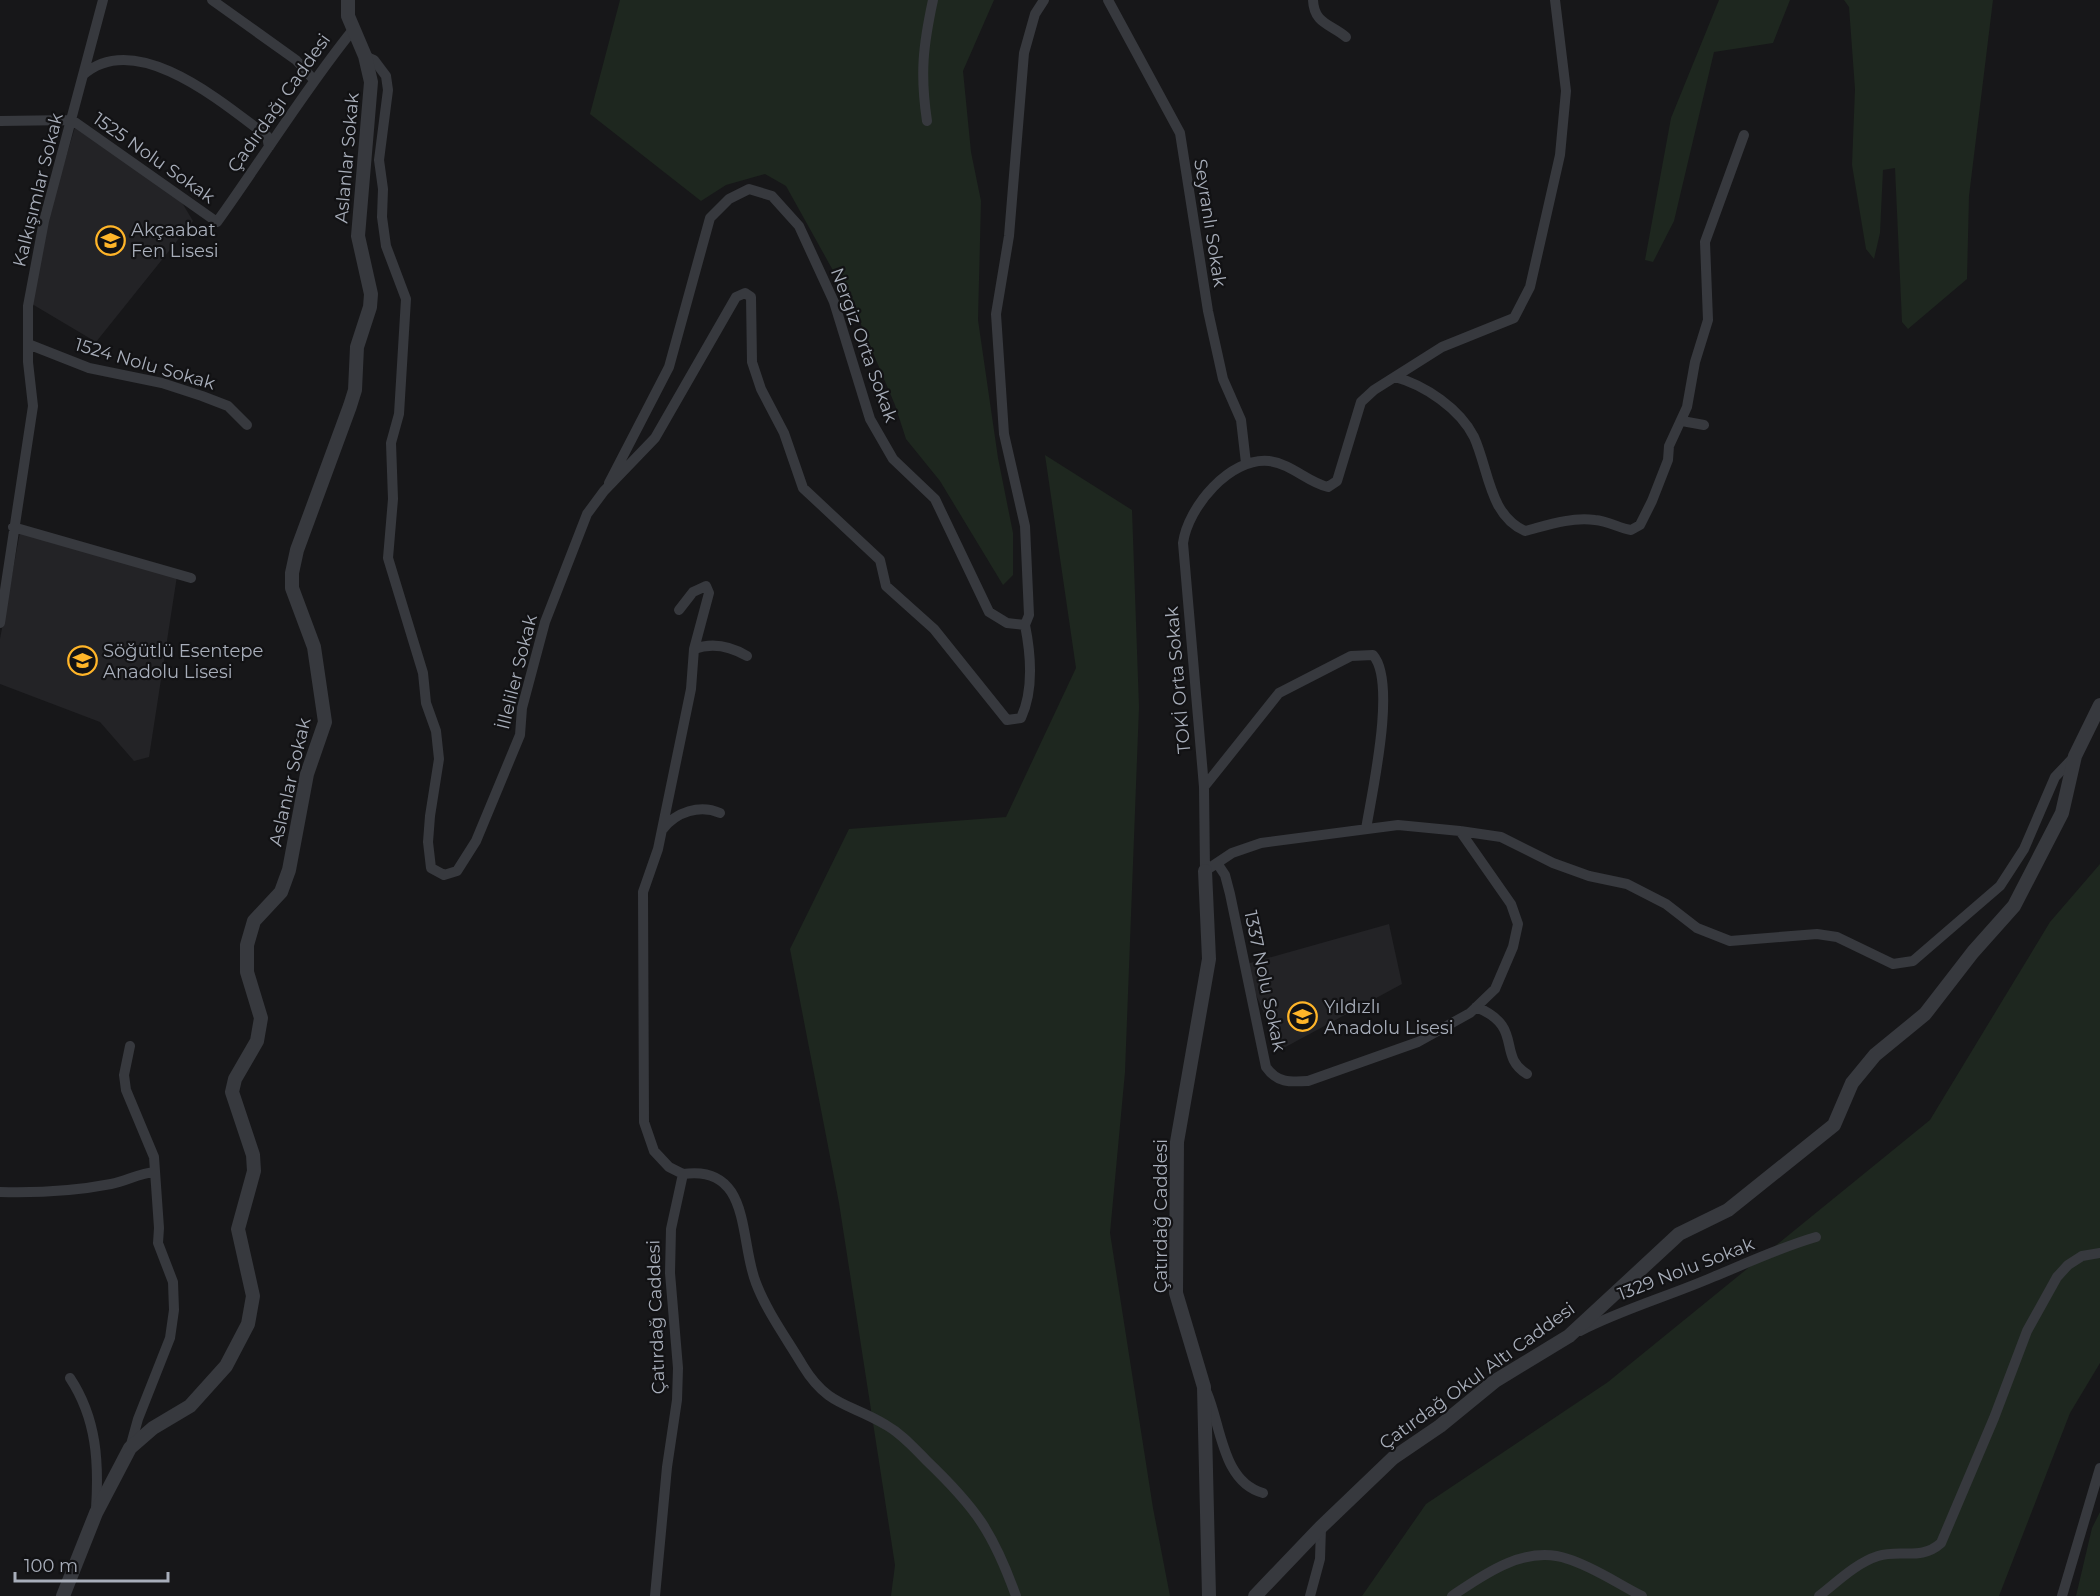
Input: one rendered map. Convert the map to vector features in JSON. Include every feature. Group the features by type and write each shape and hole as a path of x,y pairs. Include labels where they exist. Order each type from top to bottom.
{"street":[{"name":"Kalkışımlar Sokak","path":"0,623 33,406 28,344 28,306 42,232 103,0"},
{"path":"212,0 297,60 313,79"},
{"path":"340,0 348,16"},
{"name":"Çadırdağı Caddesi","path":"217,222 313,79 352,31 348,16 348,0"},
{"path":"927,121 921,83 925,37 933,0"},
{"path":"1026,625 1029,615 1025,526 1004,434 996,314 1011,216 1024,53 1035,14 1044,0"},
{"name":"Seyranlı Sokak","path":"1108,0 1180,133 1208,310 1223,380 1241,420 1246,463"},
{"path":"1313,0 1314,12 1322,24 1335,28 1346,37"},
{"path":"1246,463 1268,461 1290,467 1318,484 1328,487 1337,481 1361,402 1395,377 1442,348 1514,318 1530,287 1560,155 1565,102 1555,0"},
{"name":"Aslanlar Sokak","path":"130,1448 153,1428 190,1406 226,1366 248,1324 253,1296 238,1229 254,1171 253,1155 232,1092 235,1079 257,1041 261,1018 247,972 247,945 254,921 281,892 288,870 307,774 325,722 317,661 296,603 292,573 297,550 350,405 354,390 357,348 370,307 371,294 358,236 371,82 365,56 352,31"},
{"name":"İlleliler Sokak","path":"365,56 374,60 386,76 388,90 380,160 383,189 382,217 386,246 406,298 399,414 391,443 393,499 388,558 423,673 426,703 436,731 439,759 428,842 431,868 444,875 457,871 476,841 489,814 520,735 529,679 555,593 587,514 604,491 656,438 736,297 745,293 751,297 752,362 761,389 784,433 803,488 880,560 886,586 934,628 1007,720 1021,718 1027,705 1030,662 1026,625"},
{"path":"83,76 94,66 111,60 129,59 152,65 204,90 267,136 269,147"},
{"path":"0,121 60,118 72,120"},
{"name":"1525 Nolu Sokak","path":"72,120 217,222"},
{"path":"1395,377 1422,388 1457,414 1473,436 1503,515 1512,525 1525,531 1567,520 1594,520 1631,530 1640,525 1664,473 1669,446 1687,407 1695,362 1708,320 1705,243 1744,135"},
{"name":"Nergiz Orta Sokak","path":"604,491 669,367 710,218 729,199 749,189 772,196 799,226 834,302 870,419 893,459 935,499 989,612 1007,623 1026,625"},
{"name":"1524 Nolu Sokak","path":"28,344 89,368 162,383 209,398 228,406 247,425"},
{"path":"1682,421 1704,425"},
{"name":"TOKİ Orta Sokak","path":"1211,867 1183,543 1185,526 1218,481 1246,463"},
{"path":"13,527 191,578"},
{"path":"680,610 693,592 699,587 706,586 709,592 694,649 691,689 663,829 643,892 644,1122 654,1151 669,1167 683,1174 703,1171 714,1175 731,1192 744,1221 753,1275 760,1293 806,1370 833,1401 885,1424 898,1433 955,1488 984,1523 1000,1551 1016,1596"},
{"path":"694,649 708,646 729,647 747,656"},
{"path":"1204,787 1279,693 1351,656 1373,655 1380,663 1383,677 1383,723 1366,829"},
{"name":"Çatırdağ Okul Altı Caddesi","path":"1255,1596 1321,1527 1393,1458 1440,1426 1495,1381 1569,1336 1679,1234 1728,1210 1834,1125 1852,1083 1875,1055 1925,1014 1973,951 2014,906 2062,813 2075,756 2100,705"},
{"path":"1211,867 1232,853 1261,843 1398,825 1460,831 1502,837 1553,863 1589,876 1627,884 1666,904 1697,928 1730,941 1817,934 1838,937 1893,964 1914,961 2000,886 2024,849 2055,777 2075,756"},
{"path":"663,829 672,819 686,812 706,809 720,813"},
{"name":"1337 Nolu Sokak","path":"1211,867 1225,876 1230,894 1266,1067 1274,1078 1290,1082 1308,1081 1386,1055 1438,1031 1476,1007 1495,989 1518,924 1511,904 1460,831"},
{"name":"Çatırdağ Caddesi","path":"1209,1596 1204,1387 1176,1293 1177,1142 1209,959 1211,867"},
{"path":"1476,1007 1490,1012 1502,1022 1517,1068 1527,1074"},
{"path":"63,1596 96,1513 130,1448 138,1419 174,1324 173,1282 158,1243 155,1172 151,1150 126,1090 124,1075 130,1046"},
{"path":"0,1192 39,1193 84,1189 114,1184 141,1173 155,1172"},
{"name":"Çatırdağ Caddesi","path":"655,1596 667,1467 677,1400 678,1368 670,1273 671,1229 683,1174"},
{"name":"1329 Nolu Sokak","path":"1569,1336 1607,1317 1648,1304 1790,1245 1816,1237"},
{"path":"1819,1596 1867,1560 1881,1555 1923,1554 1941,1543 1994,1418 2027,1330 2057,1277 2068,1265 2082,1256 2100,1253"},
{"path":"70,1378 81,1395 91,1423 98,1467 96,1513"},
{"path":"1204,1387 1221,1441 1240,1479 1250,1490 1263,1493"},
{"path":"2062,1596 2100,1468"},
{"path":"1310,1596 1320,1560 1321,1527"},
{"path":"1452,1596 1487,1572 1515,1560 1539,1556 1565,1557 1642,1596"}],"shaded area":[{"path":"620,0 994,0 963,71 971,152 981,201 978,320 998,458 1013,533 1013,575 1003,585 940,481 906,439 895,405 855,310 786,186 765,174 726,185 701,201 590,114"},
{"path":"1719,0 1790,0 1773,43 1714,52 1674,221 1653,262 1645,260 1671,118"},
{"path":"1844,0 1993,0 1969,196 1967,279 1908,329 1902,322 1895,168 1883,170 1880,233 1874,259 1866,249 1852,165 1855,89 1849,7"},
{"name":"Akçaabat Fen Lisesi","path":"75,127 178,196 193,221 96,342 32,304 36,258"},
{"path":"1045,455 1132,510 1139,707 1125,1072 1110,1233 1153,1508 1170,1596 891,1596 895,1565 839,1203 790,949 849,829 1006,817 1076,668"},
{"name":"Söğütlü Esentepe Anadolu Lisesi","path":"20,532 177,576 149,757 134,761 100,722 0,684 0,639"},
{"path":"2100,864 2100,1363 2070,1413 1999,1596 1362,1596 1426,1504 1608,1382 1930,1120 2050,922"},
{"name":"Yıldızlı Anadolu Lisesi","path":"1389,924 1402,984 1280,1050 1243,965"},
{"path":"2100,1512 2100,1596 2076,1596 2092,1528"}],"place":[{"name":"Akçaabat Fen Lisesi","path":"110,240"},
{"name":"Söğütlü Esentepe Anadolu Lisesi","path":"82,661"},
{"name":"Yıldızlı Anadolu Lisesi","path":"1303,1017"}]}
